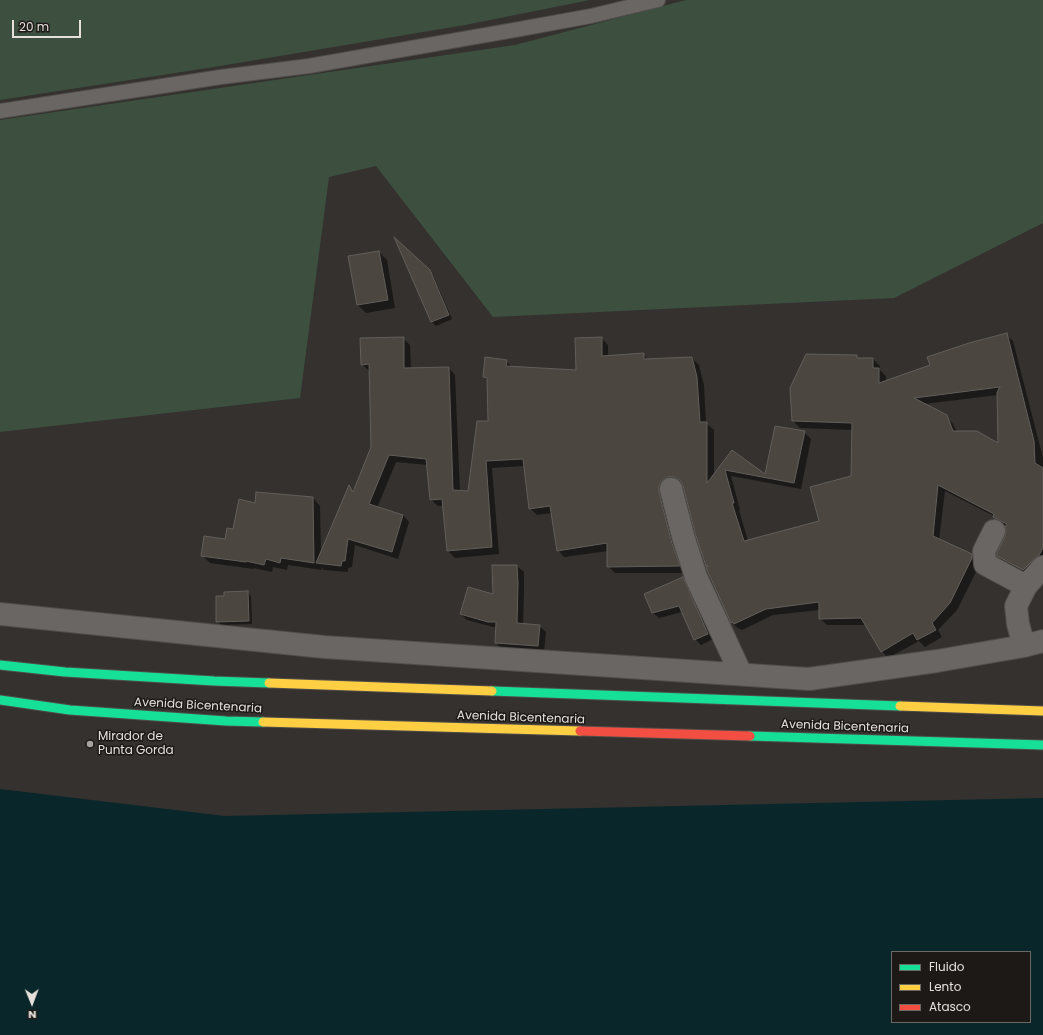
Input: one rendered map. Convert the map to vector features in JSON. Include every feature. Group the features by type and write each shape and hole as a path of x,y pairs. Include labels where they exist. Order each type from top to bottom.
{"street":[{"path":"671,489 683,536 696,577 741,674"},
{"path":"994,531 984,551 985,564 1026,586"},
{"path":"0,614 324,647 809,679 937,661 1033,644 1018,624 1016,606 1026,586 1043,567"},
{"name":"Avenida Bicentenaria","path":"0,665 65,672 214,681 1043,711"},
{"name":"Avenida Bicentenaria","path":"0,700 70,710 226,721 1043,745"}],"lane":[{"path":"0,111 221,77 309,66 591,16 658,0"}],"green space":[{"path":"0,0 590,0 465,25 214,67 0,100"},
{"path":"686,0 1043,0 1043,223 894,298 493,317 376,166 329,177 300,398 0,432 0,120 515,45"}],"water":[{"path":"0,789 225,816 1043,798 1043,1035 0,1035"}],"building":[{"path":"394,237 430,270 449,315 431,322"},
{"path":"379,251 388,300 357,305 348,256"},
{"path":"1007,333 1034,441 1035,463 1043,468 1043,548 1039,555 1023,570 997,556 1005,536 1005,527 1007,524 993,517 994,514 938,485 933,536 972,554 972,558 950,603 932,623 936,630 917,640 913,633 881,652 861,618 819,619 819,602 766,609 734,624 733,622 731,623 706,567 708,566 706,566 695,533 683,486 680,480 674,477 668,477 663,480 659,485 659,492 671,540 680,566 607,567 607,543 557,551 550,506 529,509 523,459 486,461 492,547 447,551 442,499 430,500 426,459 389,455 369,504 403,515 392,552 348,539 345,561 342,561 341,566 316,563 349,485 353,492 371,447 369,364 361,365 360,338 404,337 404,368 449,367 453,490 468,491 477,421 488,421 487,378 483,377 485,357 507,360 506,366 576,370 575,338 602,337 602,356 644,353 644,359 692,357 697,377 700,422 707,422 707,483 732,450 765,474 775,426 805,431 794,483 725,470 734,503 732,503 744,541 819,521 810,487 851,476 852,423 792,421 790,388 806,354 857,355 857,358 873,358 873,368 879,368 879,383 930,365 927,357 969,343","holes":["1000,387 997,392 998,443 977,431 953,431 947,415 914,398"]},
{"path":"256,492 313,497 314,563 281,558 280,563 266,559 264,565 246,561 201,556 204,536 225,539 227,528 233,529 239,499 255,503"},
{"path":"492,565 517,565 517,623 540,625 538,646 495,643 496,622 488,622 460,614 468,587 493,594"},
{"path":"683,577 708,634 694,640 679,606 652,613 644,594"},
{"path":"248,591 249,621 216,622 216,596 224,596 224,592"}],"traffic: fast":[{"path":"0,665 65,672 269,683"},
{"path":"492,691 900,706"},
{"path":"0,700 70,710 226,721 263,722"},
{"path":"750,736 1043,745"}],"traffic: slow":[{"path":"269,683 492,691"},
{"path":"900,706 1043,711"},
{"path":"263,722 580,731"}],"traffic: jam":[{"path":"580,731 750,736"}],"place":[{"name":"Mirador de Punta Gorda","path":"90,744"}]}
